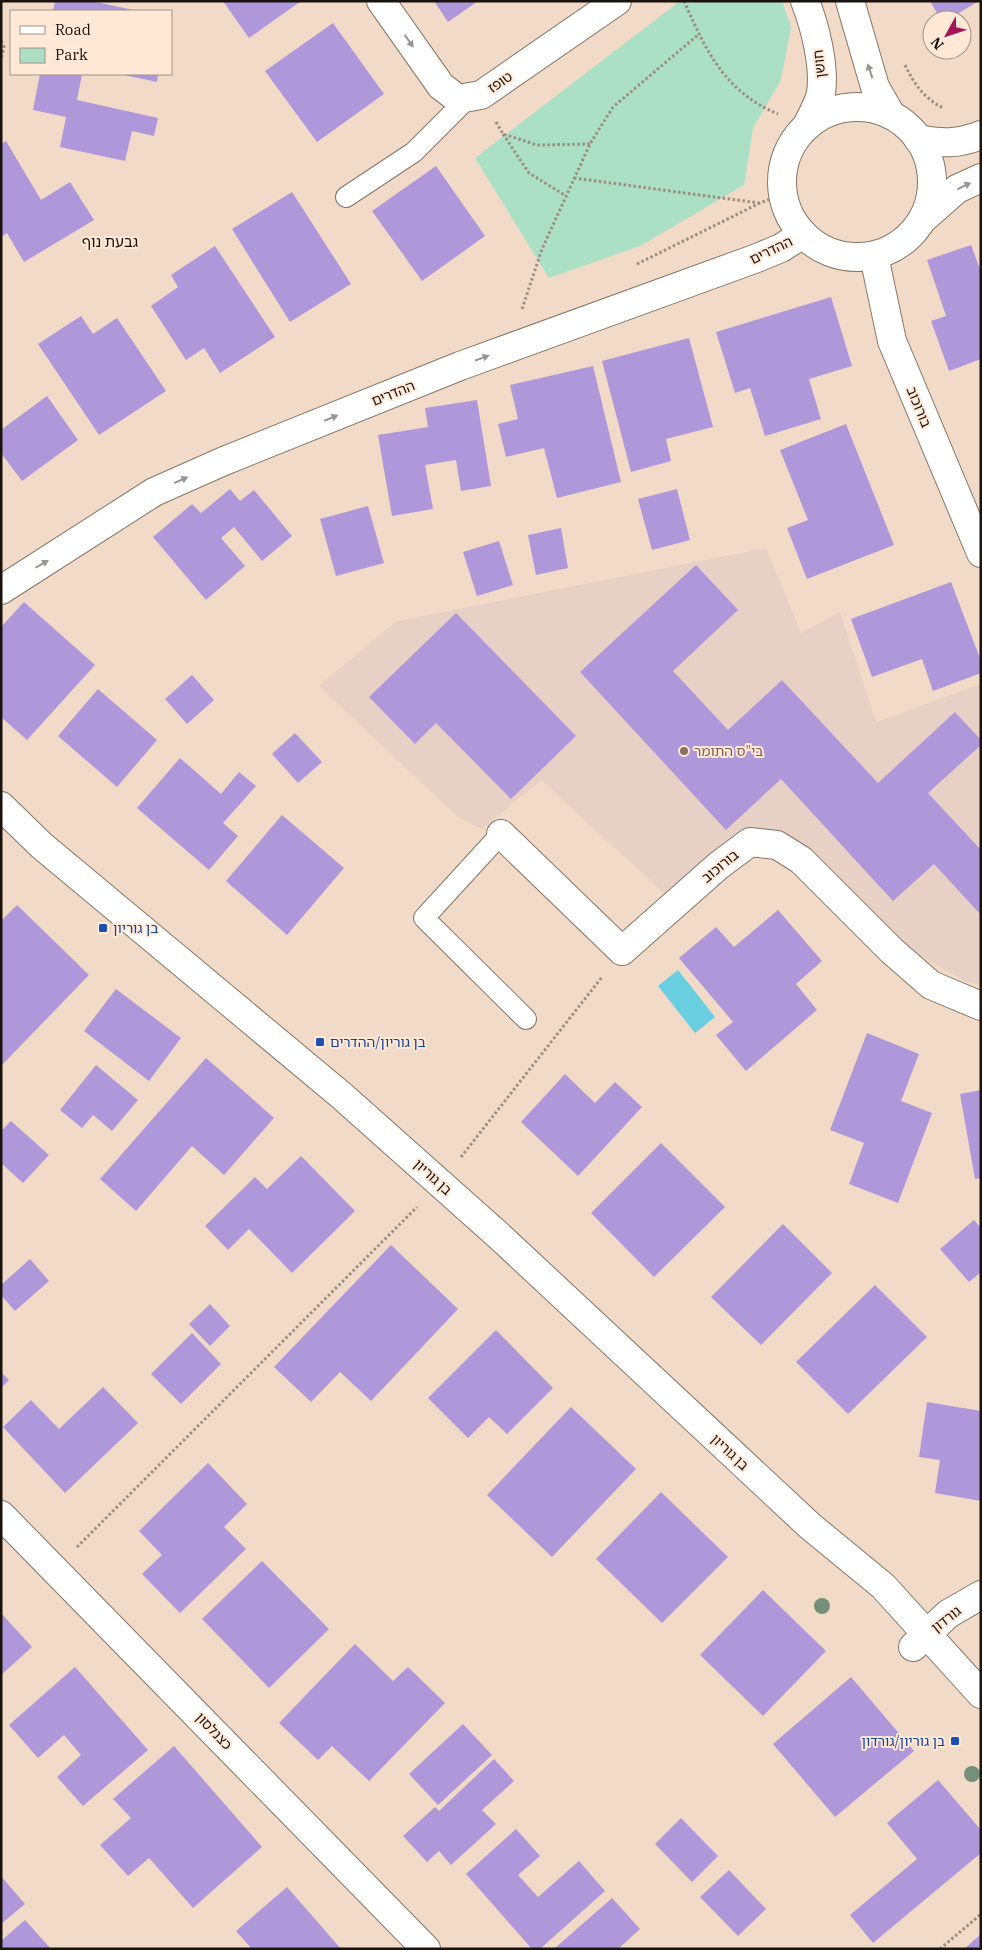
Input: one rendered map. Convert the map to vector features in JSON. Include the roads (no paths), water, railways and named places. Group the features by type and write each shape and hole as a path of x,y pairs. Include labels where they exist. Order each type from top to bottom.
{"street":[{"path":"381,1 441,86 458,99 474,96"},
{"name":"טופז","path":"474,96 617,1"},
{"name":"חושן","path":"805,1 813,22 821,75 821,95 807,126"},
{"path":"850,1 875,87 890,115"},
{"path":"923,218 930,199 932,178 928,158 918,139 906,125 890,115 870,108 847,107 825,113 807,126 791,146 783,168 783,194 789,216 803,234 824,250 848,257 874,256 894,248 910,235 923,218 957,189 981,178"},
{"path":"918,139 940,144 965,141 981,135"},
{"name":"ההדרים","path":"1,590 154,492 460,366 757,258 781,248 803,234"},
{"name":"בורוכוב","path":"874,256 892,341 981,553"},
{"name":"בן גוריון","path":"1,806 41,844 334,1090 498,1235 810,1526 920,1640 981,1714"},
{"name":"בן גוריון","path":"1,817 41,844"},
{"name":"בורוכוב","path":"501,834 622,950 718,866 750,842 777,845 801,860 891,950 932,985 981,1006"},
{"name":"כצנלסון","path":"1,1515 426,1949"},
{"name":"גורדון","path":"920,1640 948,1614 981,1594"},
{"name":"בן גוריון","path":"920,1640 981,1694"}],"lane":[{"path":"346,197 414,152 474,96"},
{"path":"501,834 424,918 526,1019"}],"water":[{"path":"678,970 715,1017 695,1033 658,986"}],"place":[{"name":"בי\"ס התומר","path":"684,751"},
{"name":"בן גוריון","path":"103,928"},
{"name":"בן גוריון/ההדרים","path":"320,1042"},
{"name":"בן גוריון/גורדון","path":"955,1741"}],"district":[{"name":"גבעת נוף","path":"110,242"}]}
